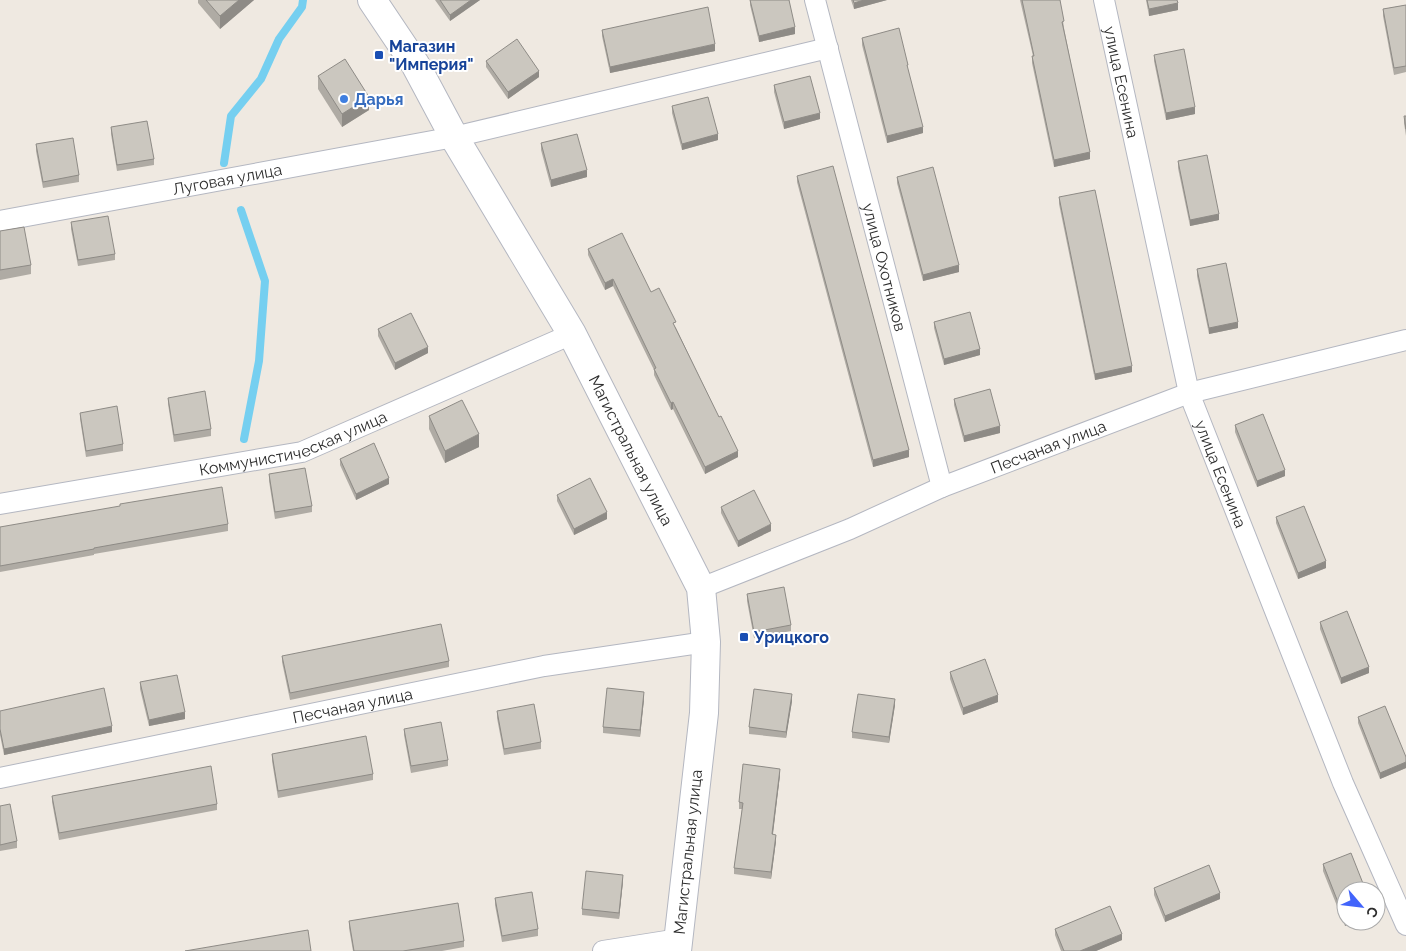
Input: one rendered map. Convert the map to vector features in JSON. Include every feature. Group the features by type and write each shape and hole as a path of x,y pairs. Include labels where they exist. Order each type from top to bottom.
{"street":[{"name":"Магистральная улица","path":"372,0 415,64 454,137 572,334 701,588 706,642 704,713 678,945"},
{"name":"улица Охотников","path":"815,0 942,487"},
{"name":"улица Есенина","path":"1104,0 1189,393 1343,782 1406,925"},
{"path":"454,137 828,48"},
{"name":"Луговая улица","path":"0,221 454,137"},
{"name":"Коммунистическая улица","path":"0,504 302,452 572,334"},
{"name":"Песчаная улица","path":"701,588 850,529 942,487 1189,393 1406,340"},
{"name":"Песчаная улица","path":"0,778 544,666 706,642"},
{"path":"603,951 678,945"}],"building":[{"path":"206,0 239,0 220,16"},
{"path":"440,0 471,0 450,15"},
{"path":"750,0 789,0 795,27 759,36"},
{"path":"853,0 864,0 854,3"},
{"path":"1022,0 1060,0 1064,21 1062,22 1090,152 1054,160"},
{"path":"1147,0 1177,0 1178,3 1149,9"},
{"path":"1406,5 1406,66 1394,68 1383,9"},
{"path":"708,7 715,44 610,67 602,30"},
{"path":"899,28 923,127 887,136 862,38"},
{"path":"517,39 539,71 508,92 486,61"},
{"path":"1184,49 1195,107 1166,113 1154,55"},
{"path":"345,59 369,97 342,114 318,76"},
{"path":"810,76 820,113 784,122 774,85"},
{"path":"708,97 718,134 682,144 672,106"},
{"path":"147,121 154,159 117,165 111,127"},
{"path":"577,134 587,170 551,180 541,143"},
{"path":"73,138 79,175 43,182 36,144"},
{"path":"1207,155 1219,214 1190,220 1178,161"},
{"path":"833,166 909,450 873,460 797,176"},
{"path":"933,167 959,265 923,275 897,177"},
{"path":"1095,190 1132,366 1095,374 1059,197"},
{"path":"108,216 115,254 78,260 71,222"},
{"path":"24,227 31,265 0,270 0,231"},
{"path":"622,233 651,292 659,288 676,322 673,323 719,417 721,416 738,451 705,467 673,402 671,403 654,369 656,368 613,279 605,283 588,249"},
{"path":"1226,263 1238,322 1209,328 1197,269"},
{"path":"970,312 980,349 944,359 934,322"},
{"path":"411,313 428,347 395,363 378,329"},
{"path":"990,389 1000,426 964,436 954,399"},
{"path":"205,391 211,429 174,435 168,398"},
{"path":"462,400 479,434 445,451 429,416"},
{"path":"117,406 123,444 86,451 80,413"},
{"path":"1263,414 1285,470 1257,481 1235,425"},
{"path":"374,443 389,478 356,494 340,459"},
{"path":"305,468 312,506 275,512 269,474"},
{"path":"590,478 607,512 574,529 557,495"},
{"path":"222,487 228,524 0,566 0,527"},
{"path":"754,490 771,524 738,541 721,507"},
{"path":"1304,506 1326,561 1298,573 1276,517"},
{"path":"784,587 791,625 754,632 747,594"},
{"path":"1347,611 1369,667 1341,678 1320,622"},
{"path":"441,624 449,661 290,693 282,656"},
{"path":"985,659 998,695 963,708 950,672"},
{"path":"177,675 185,712 149,720 140,682"},
{"path":"104,688 112,726 4,749 0,729 0,711"},
{"path":"607,688 644,692 640,730 603,727"},
{"path":"754,689 792,694 786,732 749,727"},
{"path":"858,694 895,699 889,737 852,732"},
{"path":"534,704 541,742 504,749 497,711"},
{"path":"1385,706 1406,757 1406,762 1380,773 1358,717"},
{"path":"441,722 448,760 411,766 404,729"},
{"path":"366,736 373,774 278,791 272,754"},
{"path":"743,764 780,769 772,834 776,835 771,872 734,868 743,803 739,802"},
{"path":"211,766 217,804 59,833 52,796"},
{"path":"10,804 17,841 0,845 0,806"},
{"path":"1351,853 1362,881 1336,881 1336,897 1323,864"},
{"path":"1209,865 1220,893 1165,916 1154,888"},
{"path":"586,871 623,875 619,913 582,909"},
{"path":"532,892 538,929 502,936 495,898"},
{"path":"458,903 464,941 403,951 354,951 349,921"},
{"path":"1110,906 1122,934 1080,951 1064,951 1055,929"},
{"path":"308,930 311,951 185,951"}],"waterway":[{"path":"224,163 231,116 261,79 279,39 302,7 303,0"},
{"path":"241,210 265,281 259,361 244,439"}],"place":[{"name":"Магазин \"Империя\"","path":"379,55"},
{"name":"Дарья","path":"344,99"},
{"name":"Урицкого","path":"744,637"}]}
